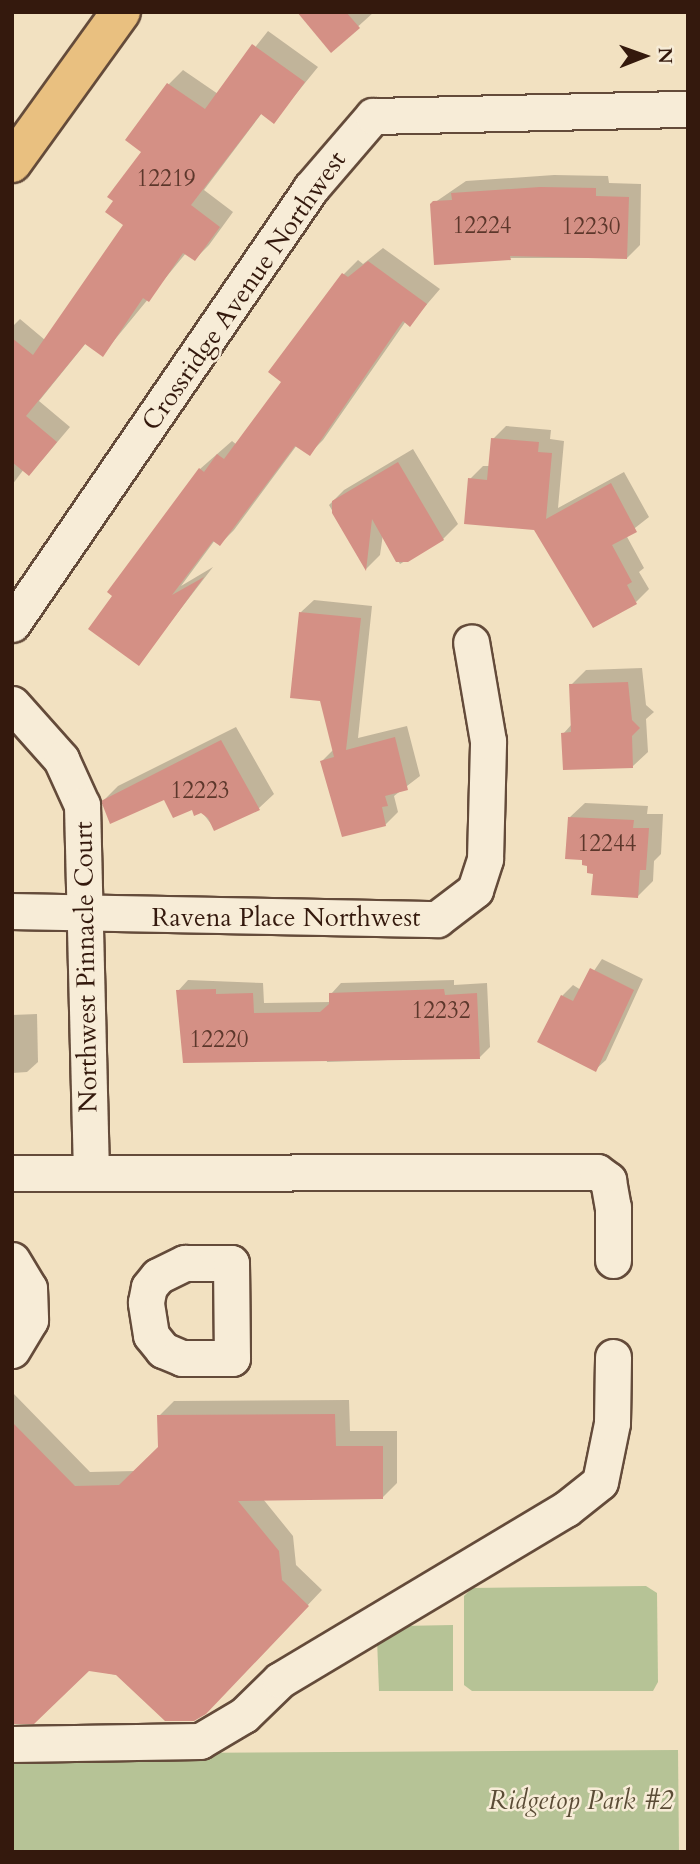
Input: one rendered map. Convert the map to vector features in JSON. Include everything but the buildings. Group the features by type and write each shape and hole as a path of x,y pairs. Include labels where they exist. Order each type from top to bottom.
{"main road":[{"path":"12,163 121,12"}],"street":[{"name":"Crossridge Avenue Northwest","path":"12,624 311,188 373,116 688,109"},
{"name":"Ravena Place Northwest","path":"12,911 88,915 437,919 475,890 485,859 488,741 471,642"},
{"name":"Northwest Pinnacle Court","path":"12,704 61,759 82,805 88,915 91,1169"},
{"path":"12,1172 91,1169 597,1172 608,1180 613,1207 613,1260"},
{"path":"12,1260 29,1288 30,1320 12,1350"},
{"path":"12,1744 201,1741 244,1715 280,1680 566,1509 600,1482 612,1423 613,1357"}],"green space":[{"path":"646,1586 657,1593 658,1682 653,1691 472,1691 464,1685 464,1596 472,1588"},
{"path":"453,1625 453,1691 379,1691 377,1639 401,1626"},
{"name":"Ridgetop Park #2","path":"678,1750 679,1852 12,1852 12,1754"}]}
